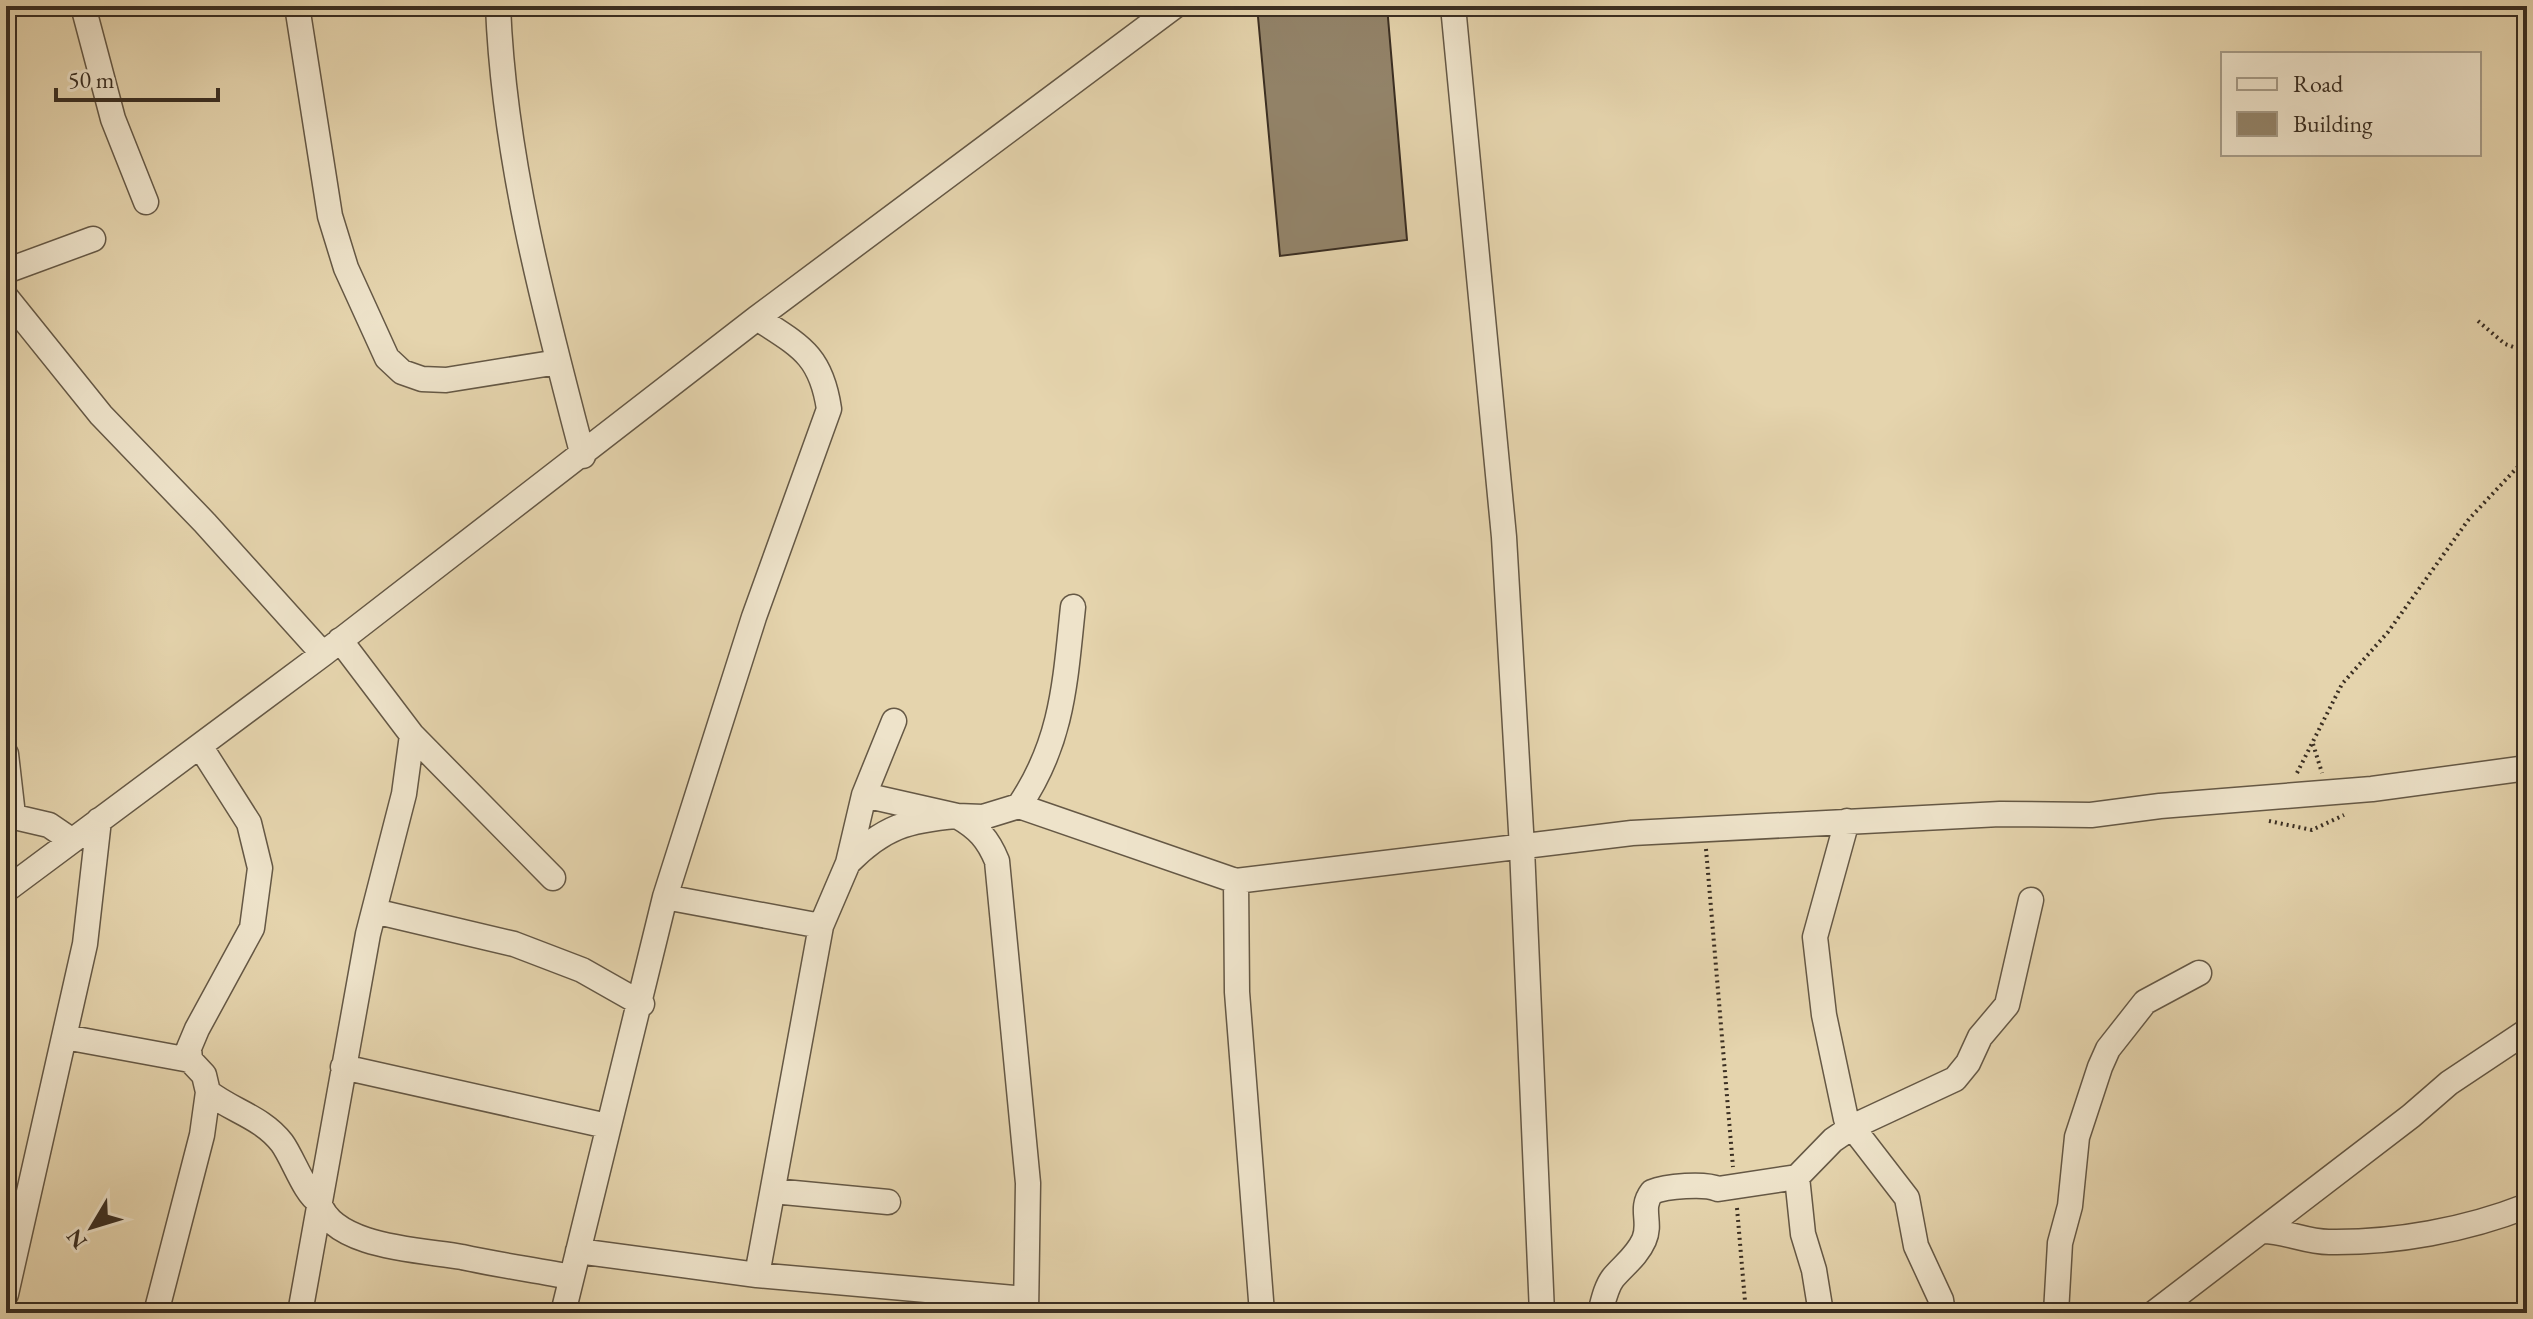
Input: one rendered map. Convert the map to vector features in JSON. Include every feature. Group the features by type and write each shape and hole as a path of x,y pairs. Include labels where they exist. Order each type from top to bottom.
{"street":[{"path":"83,6 113,119 146,202"},
{"path":"297,6 330,216 346,268 387,358 402,372 434,379 558,362"},
{"path":"498,6 511,142 529,244 583,456"},
{"path":"6,890 583,456 757,318 1175,6"},
{"path":"1453,6 1504,537 1522,848 1542,1313"},
{"path":"6,271 93,239"},
{"path":"6,297 101,415 205,523 332,647 412,735 553,878"},
{"path":"563,1313 607,1126 642,1004 665,897 754,617 829,409 825,382 816,361 798,344 757,318"},
{"path":"1019,806 1038,777 1060,722 1073,607"},
{"path":"757,1275 821,926 848,863 864,795 894,721"},
{"path":"300,1313 343,1067 374,911 404,794 412,735"},
{"path":"190,1060 189,1048 197,1029 252,928 260,868 249,823 200,746"},
{"path":"6,754 9,815 49,825 71,840"},
{"path":"864,795 957,816 983,817 1019,806 1236,881 1632,833 2000,814 2091,815 2328,792 2527,768"},
{"path":"578,1251 1026,1306 1028,1183 997,861 989,842 976,827 957,816 896,826 869,841 848,863"},
{"path":"6,1294 85,944 99,820"},
{"path":"1847,821 1815,937 1824,1015 1841,1101 1852,1127 1907,1198 1916,1246 1941,1300 1943,1313"},
{"path":"1236,881 1237,992 1262,1313"},
{"path":"665,897 821,926"},
{"path":"1600,1313 1611,1280 1627,1266 1644,1241 1647,1231 1643,1211 1652,1192 1671,1186 1691,1189 1710,1185 1718,1189 1797,1177 1833,1140 1852,1127 1955,1079 1968,1063 1980,1037 2007,1005 2031,900"},
{"path":"374,911 514,944 582,970 642,1004"},
{"path":"2056,1313 2060,1243 2070,1206 2077,1137 2100,1067 2108,1049 2137,1009 2152,995 2199,973"},
{"path":"2154,1313 2449,1083 2527,1031"},
{"path":"65,1037 190,1060 204,1075 208,1092 202,1135 156,1313"},
{"path":"343,1067 607,1126"},
{"path":"208,1092 254,1117 277,1138 299,1170 311,1197 319,1202 322,1213 346,1230 392,1247 571,1277"},
{"path":"1797,1177 1803,1234 1814,1270 1821,1313"},
{"path":"773,1191 888,1202"},
{"path":"2263,1231 2309,1241 2371,1241 2442,1231 2527,1206"}],"path":[{"path":"2478,321 2505,344 2527,352"},
{"path":"2286,795 2342,684 2388,632 2469,519 2527,457"},
{"path":"2312,741 2328,792"},
{"path":"1705,829 1734,1172"},
{"path":"1736,1204 1746,1313"}],"building":[{"path":"1257,6 1387,6 1407,240 1280,256"}]}
